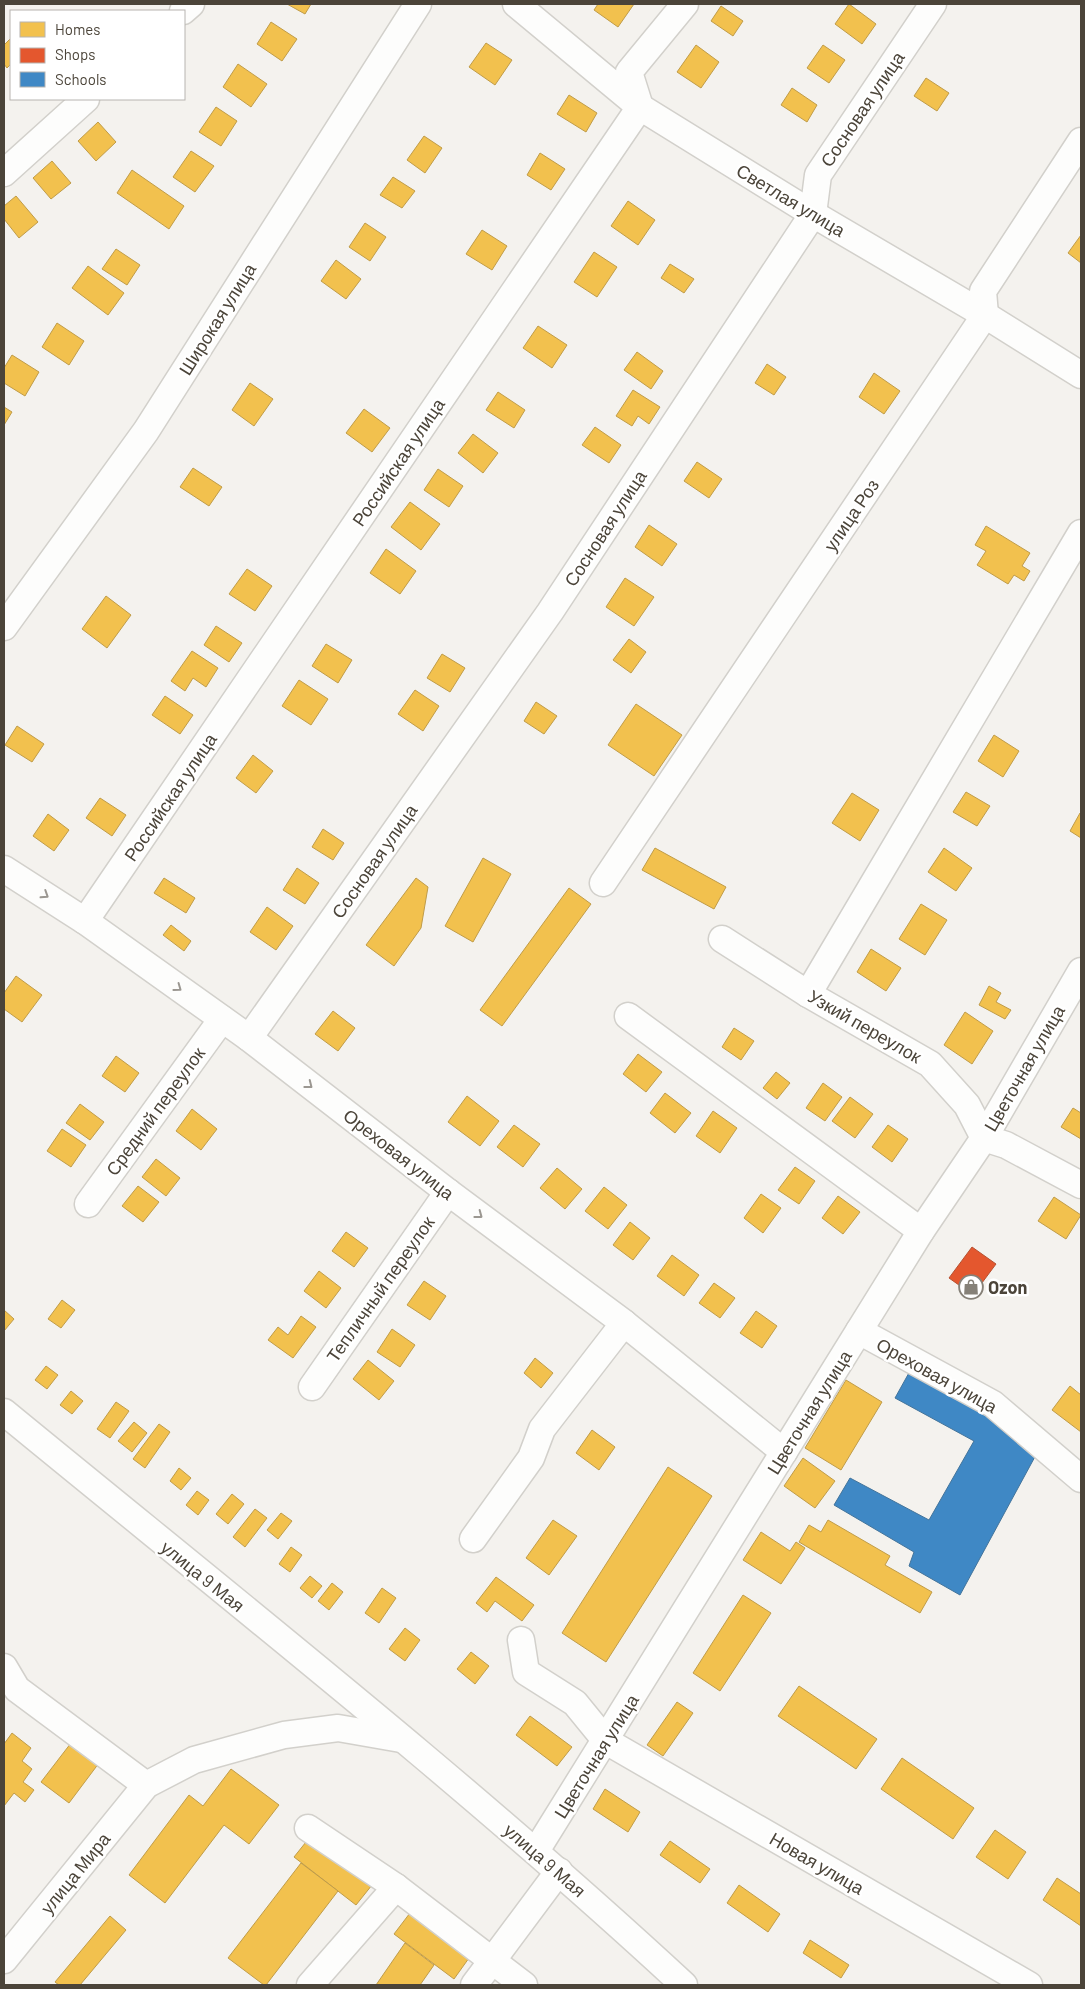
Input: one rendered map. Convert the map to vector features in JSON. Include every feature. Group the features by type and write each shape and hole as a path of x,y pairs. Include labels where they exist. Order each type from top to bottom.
{"street":[{"name":"Широкая улица","path":"4,627 146,431 418,4"},
{"name":"Светлая улица","path":"516,4 640,107 813,214 985,315 1081,375"},
{"path":"640,107 629,72 685,4"},
{"name":"Сосновая улица","path":"249,1038 550,612 813,214 818,175 933,4"},
{"path":"4,173 85,100"},
{"name":"Российская улица","path":"85,921 640,107"},
{"path":"985,315 983,291 1081,141"},
{"name":"улица Роз","path":"603,883 985,315"},
{"path":"808,994 1081,533"},
{"name":"Ореховая улица","path":"4,869 85,921 249,1038 448,1192 624,1323 784,1452"},
{"name":"Узкий переулок","path":"722,939 808,994 930,1064 967,1106 984,1138"},
{"name":"Цветочная улица","path":"536,1851 921,1231 984,1138 1081,971"},
{"path":"628,1016 921,1231"},
{"name":"Средний переулок","path":"88,1204 222,1019"},
{"path":"984,1138 1006,1145 1081,1185"},
{"name":"Тепличный переулок","path":"312,1387 448,1192"},
{"path":"473,1539 531,1458 542,1429 624,1323"},
{"name":"Ореховая улица","path":"859,1331 993,1404 1081,1479"},
{"name":"улица 9 Мая","path":"4,1412 536,1851 559,1871 670,1980"},
{"name":"Новая улица","path":"521,1640 526,1672 575,1703 606,1740 1029,1985"},
{"path":"4,1667 17,1690 146,1786 194,1760 284,1736 338,1728 402,1739"},
{"name":"улица Мира","path":"4,1960 146,1786"},
{"path":"308,1828 396,1887 524,1985"},
{"path":"474,1985 559,1871"},
{"path":"310,1985 396,1887"}],"building: Homes":[{"path":"287,4 311,4 305,14"},
{"path":"598,4 634,4 618,27 594,10"},
{"path":"849,4 876,24 862,44 835,24"},
{"path":"721,6 743,21 733,36 711,21"},
{"path":"271,22 297,39 282,61 257,44"},
{"path":"10,39 10,65 7,68 4,64 4,45"},
{"path":"486,43 512,60 495,85 469,67"},
{"path":"696,45 719,62 701,88 677,72"},
{"path":"823,45 845,60 829,83 807,68"},
{"path":"238,64 267,84 251,107 223,87"},
{"path":"926,78 949,93 937,111 914,96"},
{"path":"792,88 817,105 807,122 781,105"},
{"path":"569,95 597,113 586,132 557,114"},
{"path":"216,107 237,121 221,146 199,132"},
{"path":"98,122 116,142 96,161 78,141"},
{"path":"424,136 442,148 425,173 407,160"},
{"path":"191,151 214,166 195,192 173,177"},
{"path":"540,153 565,169 551,190 527,175"},
{"path":"52,161 71,183 51,199 33,178"},
{"path":"132,170 184,206 169,229 117,193"},
{"path":"393,177 415,191 402,208 380,195"},
{"path":"16,196 38,222 19,238 4,219 4,206"},
{"path":"628,201 655,220 638,245 611,226"},
{"path":"365,223 386,237 370,261 349,247"},
{"path":"482,230 507,246 492,270 466,254"},
{"path":"1081,235 1081,263 1068,253"},
{"path":"116,249 140,265 127,285 102,269"},
{"path":"594,252 617,267 597,297 574,282"},
{"path":"336,260 361,279 346,299 321,281"},
{"path":"670,264 694,279 684,293 661,278"},
{"path":"88,266 124,293 108,315 72,288"},
{"path":"57,323 84,341 69,365 42,347"},
{"path":"538,326 567,345 552,368 523,348"},
{"path":"637,352 663,371 651,389 624,370"},
{"path":"12,355 39,372 25,396 4,383 4,368"},
{"path":"767,364 786,377 774,395 755,383"},
{"path":"874,373 900,391 884,414 859,397"},
{"path":"250,383 273,399 254,426 232,410"},
{"path":"633,390 660,407 649,424 638,416 632,426 616,416"},
{"path":"498,392 525,410 514,428 486,410"},
{"path":"4,407 12,412 4,425"},
{"path":"364,409 390,428 372,452 346,433"},
{"path":"595,427 621,445 609,463 582,445"},
{"path":"473,434 498,453 483,473 458,453"},
{"path":"697,462 722,479 709,498 684,481"},
{"path":"193,468 222,487 209,506 180,487"},
{"path":"438,469 463,486 449,507 424,490"},
{"path":"410,502 440,524 421,550 391,527"},
{"path":"649,525 677,544 662,566 635,547"},
{"path":"986,526 1030,553 1022,566 1030,571 1024,581 1014,575 1008,584 977,565 986,551 975,545"},
{"path":"386,549 416,571 400,594 370,573"},
{"path":"247,569 272,586 255,611 229,594"},
{"path":"625,578 654,597 634,626 606,607"},
{"path":"106,596 131,615 107,648 82,629"},
{"path":"216,626 242,643 229,662 204,645"},
{"path":"629,639 646,652 631,673 613,660"},
{"path":"326,644 352,660 338,683 312,666"},
{"path":"192,651 218,668 206,687 193,678 185,691 171,681"},
{"path":"442,654 465,668 450,692 427,678"},
{"path":"299,680 328,699 311,725 282,706"},
{"path":"415,690 439,706 423,731 398,714"},
{"path":"165,696 193,715 180,734 152,715"},
{"path":"536,702 557,716 544,734 524,721"},
{"path":"636,704 682,735 654,776 608,745"},
{"path":"17,726 44,744 32,762 5,745"},
{"path":"994,735 1019,751 1003,777 978,761"},
{"path":"253,755 273,771 256,793 236,778"},
{"path":"966,792 990,806 977,826 953,812"},
{"path":"852,793 879,810 860,841 832,823"},
{"path":"100,798 126,815 112,836 86,818"},
{"path":"1081,813 1081,838 1070,831"},
{"path":"48,814 69,830 54,851 33,836"},
{"path":"323,829 344,843 333,860 312,847"},
{"path":"655,848 726,887 714,909 642,870"},
{"path":"944,848 972,868 956,891 928,872"},
{"path":"483,858 511,874 473,942 445,926"},
{"path":"297,868 319,883 305,904 283,890"},
{"path":"164,878 195,898 186,913 154,893"},
{"path":"416,878 428,887 421,928 394,966 366,945"},
{"path":"569,888 591,904 502,1026 480,1010"},
{"path":"921,904 947,920 925,955 899,939"},
{"path":"267,907 293,926 276,950 250,932"},
{"path":"171,925 191,941 184,951 163,935"},
{"path":"871,949 901,968 886,991 857,972"},
{"path":"16,976 42,995 22,1022 4,1009 4,993"},
{"path":"989,986 1001,993 996,1002 1011,1010 1005,1019 979,1005"},
{"path":"333,1011 355,1028 338,1051 315,1034"},
{"path":"965,1012 993,1031 972,1064 944,1045"},
{"path":"734,1028 754,1041 741,1060 722,1047"},
{"path":"638,1054 662,1072 646,1092 623,1074"},
{"path":"116,1056 139,1073 125,1092 102,1076"},
{"path":"776,1072 790,1083 777,1099 763,1088"},
{"path":"823,1083 842,1097 825,1121 806,1108"},
{"path":"665,1093 691,1113 675,1133 650,1113"},
{"path":"467,1096 499,1121 480,1146 448,1122"},
{"path":"850,1097 873,1114 855,1138 832,1121"},
{"path":"80,1104 104,1122 90,1140 66,1123"},
{"path":"1073,1108 1081,1113 1081,1139 1061,1127"},
{"path":"192,1109 217,1129 201,1150 176,1131"},
{"path":"713,1111 737,1128 720,1153 696,1136"},
{"path":"514,1125 540,1144 523,1167 497,1147"},
{"path":"888,1125 908,1139 892,1162 872,1147"},
{"path":"62,1129 86,1145 71,1167 47,1151"},
{"path":"156,1159 180,1178 166,1196 142,1177"},
{"path":"795,1167 815,1181 799,1204 778,1190"},
{"path":"557,1168 582,1189 565,1209 540,1188"},
{"path":"138,1186 159,1202 143,1222 122,1206"},
{"path":"604,1187 627,1205 608,1229 585,1211"},
{"path":"761,1194 781,1208 763,1233 744,1218"},
{"path":"838,1196 860,1212 843,1234 822,1218"},
{"path":"1054,1197 1081,1215 1066,1239 1038,1221"},
{"path":"630,1222 650,1238 633,1260 613,1245"},
{"path":"346,1232 368,1248 354,1267 332,1251"},
{"path":"672,1255 699,1275 684,1296 657,1276"},
{"path":"319,1271 341,1288 326,1308 304,1291"},
{"path":"424,1281 446,1296 430,1320 407,1305"},
{"path":"714,1283 735,1298 720,1318 699,1303"},
{"path":"62,1300 75,1310 61,1328 48,1319"},
{"path":"4,1310 14,1319 4,1331"},
{"path":"756,1311 777,1326 762,1348 740,1333"},
{"path":"301,1316 316,1327 293,1358 268,1340 278,1327 288,1335"},
{"path":"392,1329 415,1345 400,1367 377,1352"},
{"path":"535,1358 553,1373 541,1388 524,1373"},
{"path":"368,1360 394,1381 379,1400 353,1379"},
{"path":"46,1366 58,1375 47,1389 35,1380"},
{"path":"846,1380 882,1402 841,1470 805,1448"},
{"path":"1070,1386 1081,1395 1081,1432 1052,1410"},
{"path":"71,1391 83,1401 72,1414 60,1405"},
{"path":"116,1402 129,1411 110,1438 97,1429"},
{"path":"134,1422 147,1433 132,1452 118,1441"},
{"path":"159,1424 170,1432 145,1468 133,1459"},
{"path":"592,1430 615,1447 599,1470 576,1453"},
{"path":"803,1458 835,1481 815,1508 784,1486"},
{"path":"668,1467 712,1496 606,1662 562,1633"},
{"path":"179,1468 191,1478 181,1490 170,1481"},
{"path":"197,1491 209,1500 198,1515 186,1505"},
{"path":"232,1494 244,1504 228,1524 216,1514"},
{"path":"255,1509 267,1518 245,1547 233,1537"},
{"path":"281,1513 292,1521 278,1539 267,1530"},
{"path":"553,1520 577,1536 549,1575 526,1558"},
{"path":"828,1520 890,1556 885,1565 932,1592 920,1613 799,1542 809,1525 821,1532"},
{"path":"761,1532 790,1551 796,1542 805,1548 781,1584 743,1560"},
{"path":"291,1547 302,1555 290,1572 279,1564"},
{"path":"310,1576 322,1586 312,1598 300,1588"},
{"path":"496,1577 534,1605 522,1621 495,1601 487,1612 476,1603"},
{"path":"332,1583 343,1592 329,1610 318,1601"},
{"path":"382,1588 396,1598 379,1623 365,1613"},
{"path":"743,1595 771,1613 720,1691 693,1673"},
{"path":"405,1628 420,1640 405,1661 389,1649"},
{"path":"471,1652 489,1666 475,1684 457,1669"},
{"path":"799,1686 877,1739 856,1769 778,1716"},
{"path":"677,1702 693,1713 663,1756 647,1745"},
{"path":"530,1716 572,1747 557,1766 516,1735"},
{"path":"12,1733 31,1748 22,1761 32,1769 23,1782 34,1790 25,1802 14,1793 4,1806 4,1744"},
{"path":"71,1743 99,1763 69,1803 41,1782"},
{"path":"902,1758 974,1808 953,1839 881,1789"},
{"path":"231,1769 279,1805 249,1844 224,1825 165,1903 129,1875 189,1795 203,1806"},
{"path":"605,1789 640,1812 628,1832 593,1809"},
{"path":"995,1830 1026,1852 1008,1879 976,1857"},
{"path":"310,1837 372,1885 356,1905 294,1857"},
{"path":"670,1841 710,1869 700,1883 660,1855"},
{"path":"301,1863 338,1891 266,1985 264,1985 228,1958"},
{"path":"1057,1878 1081,1894 1081,1926 1043,1900"},
{"path":"739,1885 780,1914 768,1932 727,1903"},
{"path":"410,1913 469,1958 454,1979 394,1934"},
{"path":"110,1916 126,1930 80,1985 59,1985 55,1982"},
{"path":"810,1940 849,1965 841,1978 803,1953"},
{"path":"405,1943 434,1965 420,1985 376,1985"}],"building: Shops":[{"path":"972,1247 996,1264 973,1295 949,1278"}],"building: Schools":[{"path":"910,1371 1013,1427 1037,1453 960,1595 909,1566 914,1552 834,1505 850,1478 929,1520 974,1441 895,1398"}],"place":[{"name":"Ozon","path":"971,1287"}]}
